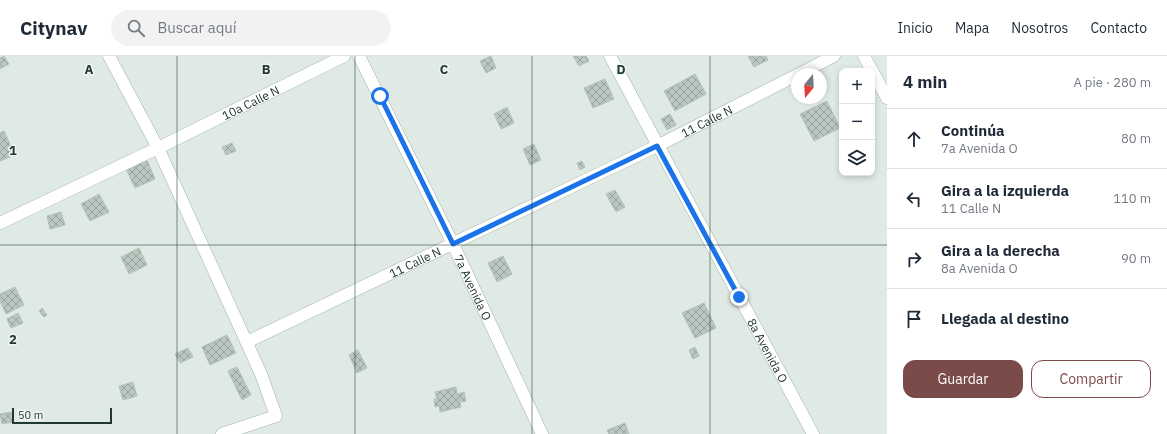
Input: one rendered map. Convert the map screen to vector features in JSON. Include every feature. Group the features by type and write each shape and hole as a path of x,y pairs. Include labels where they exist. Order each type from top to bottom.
{"street":[{"path":"109,56 158,148 247,342 261,374 276,416 222,434"},
{"name":"10a Calle N","path":"0,222 158,148 344,56"},
{"name":"7a Avenida O","path":"360,56 453,244 542,434"},
{"name":"8a Avenida O","path":"610,56 813,434"},
{"name":"11 Calle N","path":"810,68 834,56"},
{"path":"864,56 887,98"},
{"name":"11 Calle N","path":"247,342 657,146 791,78"}],"building":[{"path":"4,56 9,64 0,69 0,58"},
{"path":"491,56 496,68 486,73 480,61"},
{"path":"573,56 586,56 589,61 579,66"},
{"path":"748,56 766,56 768,60 754,67"},
{"path":"695,74 706,94 675,111 664,91"},
{"path":"605,79 614,99 593,108 584,88"},
{"path":"827,101 839,128 814,141 800,114 821,104 827,104"},
{"path":"507,107 514,123 501,129 494,114"},
{"path":"670,114 676,125 667,130 661,119"},
{"path":"4,131 15,155 0,161 0,133"},
{"path":"232,143 236,151 226,155 222,147"},
{"path":"534,144 541,160 530,165 523,149"},
{"path":"147,160 155,179 135,188 126,169"},
{"path":"582,161 585,167 580,170 577,163"},
{"path":"615,190 625,207 616,212 606,194"},
{"path":"99,194 109,212 90,221 81,204"},
{"path":"61,212 65,225 50,229 47,216"},
{"path":"139,248 147,265 129,274 121,257"},
{"path":"503,256 512,274 497,282 488,263"},
{"path":"15,287 24,305 6,314 0,301 0,294"},
{"path":"704,303 716,328 695,338 682,313"},
{"path":"42,308 47,315 44,317 39,311"},
{"path":"18,313 23,323 11,328 7,319"},
{"path":"227,335 236,353 210,365 202,347"},
{"path":"695,347 699,356 693,359 689,350"},
{"path":"188,348 193,357 180,363 175,354"},
{"path":"358,350 367,368 357,373 349,355"},
{"path":"237,367 251,395 242,400 228,371"},
{"path":"133,382 137,396 123,400 119,386"},
{"path":"456,387 457,394 464,392 466,401 460,402 461,407 440,412 439,406 435,407 434,399 437,399 435,392"},
{"path":"11,412 13,422 2,424 0,414"},
{"path":"625,423 629,434 609,434 607,430"}],"route":[{"path":"380,96 453,244 657,146 739,297"}]}
